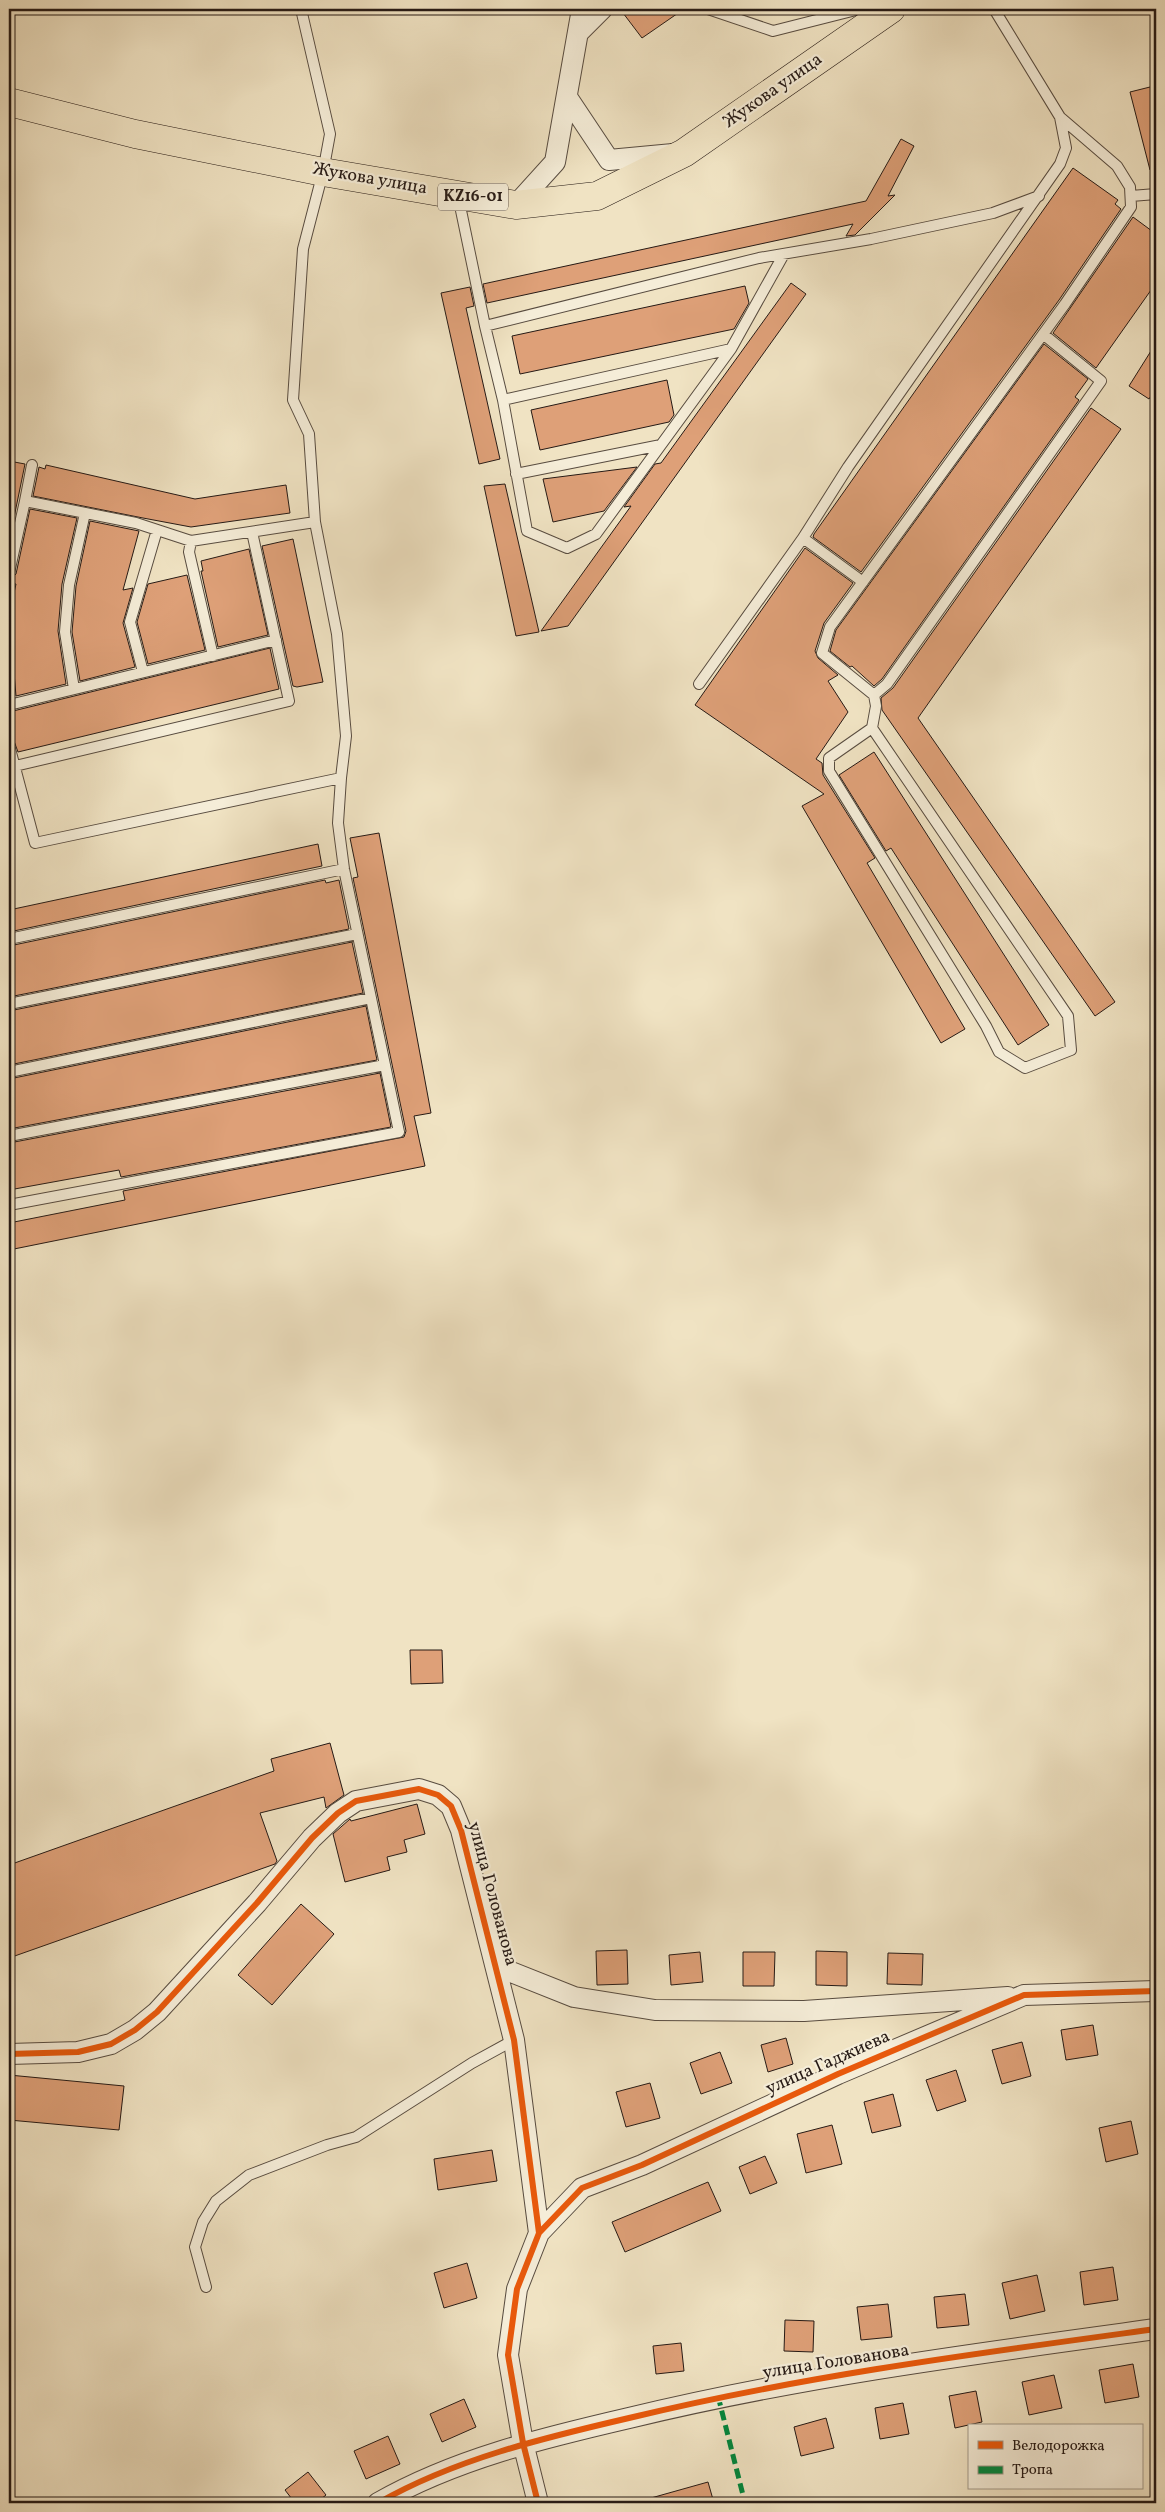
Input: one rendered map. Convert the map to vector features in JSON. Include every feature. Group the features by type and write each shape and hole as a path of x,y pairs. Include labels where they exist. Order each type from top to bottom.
{"main road":[{"name":"Жукова улица","path":"9,102 135,134 323,172 516,205 597,196 684,153 891,9"}],"street":[{"path":"516,205 555,162 582,9"},
{"path":"579,32 602,9"},
{"path":"567,96 610,160 684,153"},
{"name":"улица Голованова","path":"9,2054 78,2052 112,2044 135,2030 157,2012 257,1903 312,1838 338,1813 356,1801 419,1789 438,1795 451,1806 461,1830 514,2040 539,2233 517,2289 508,2355 523,2443 538,2503"},
{"name":"улица Гаджиева","path":"496,1966 574,1997 655,2010 804,2011 1024,1996 1156,1991"},
{"name":"улица Гаджиева","path":"539,2233 582,2188 642,2165 838,2074 1024,1996"},
{"name":"улица Голованова","path":"378,2503 403,2489 523,2443 718,2396 1018,2348 1156,2329"}],"lane":[{"path":"9,1205 399,1132 344,869 338,823 346,736 337,634 315,522 309,434 292,400 303,249 323,172 330,134 301,9"},
{"path":"708,9 773,31 860,9"},
{"path":"872,728 828,758 829,771 986,1026 999,1052 1025,1068 1071,1050 1068,1016 872,728 876,706 874,695 822,653 830,627 1043,334 1131,207 1130,187 1116,166 1060,117 994,9"},
{"path":"699,684 803,538 848,468 1060,164 1066,148 1060,117"},
{"path":"1131,196 1156,194"},
{"path":"458,195 485,326 503,400 527,531 567,548 596,534 731,349 784,254"},
{"path":"485,326 784,254 871,239 993,213 1039,196"},
{"path":"874,695 888,684 1100,380 1043,334"},
{"path":"503,400 731,349"},
{"path":"516,474 661,445"},
{"path":"9,573 26,501 32,465"},
{"path":"26,501 157,530 190,541 315,522"},
{"path":"74,689 65,632 68,584 85,513"},
{"path":"143,672 130,622 157,530"},
{"path":"15,766 289,701 252,532"},
{"path":"803,538 863,582"},
{"path":"190,541 189,552 213,656"},
{"path":"9,705 276,640"},
{"path":"9,745 35,843 341,778"},
{"path":"9,939 344,869"},
{"path":"9,1004 357,934"},
{"path":"9,1072 371,998"},
{"path":"9,1136 385,1065"},
{"path":"206,2287 195,2247 203,2222 216,2201 250,2176 327,2145 356,2137 472,2063 514,2040"}],"building":[{"path":"620,9 684,9 642,38"},
{"path":"1154,86 1156,96 1156,170 1150,170 1130,92"},
{"path":"901,139 914,146 888,196 895,195 855,235 846,236 853,224 487,303 483,284 866,201"},
{"path":"1073,168 1118,200 1115,204 1121,209 1059,300 861,572 813,537 814,534"},
{"path":"1133,217 1156,234 1156,283 1096,368 1053,333"},
{"path":"791,283 806,294 568,626 541,631 631,506 624,507 655,464 661,463"},
{"path":"745,286 749,303 734,329 520,374 512,336"},
{"path":"470,287 474,306 466,308 500,459 479,464 441,293"},
{"path":"1156,343 1156,388 1149,399 1129,386"},
{"path":"1044,344 1088,379 1075,397 1079,400 882,679 874,686 852,666 850,667 830,651 836,630"},
{"path":"667,380 674,415 669,422 540,450 531,410"},
{"path":"1091,408 1121,429 918,718 1115,1002 1095,1016 882,710 881,698 893,688"},
{"path":"9,461 25,464 9,542"},
{"path":"46,465 195,499 286,485 290,513 191,527 33,496 39,467 45,469"},
{"path":"637,467 604,511 553,522 543,479"},
{"path":"505,484 539,632 516,636 484,486"},
{"path":"30,509 77,518 62,584 58,631 66,684 16,696 9,615 16,584 9,584 9,580 16,574"},
{"path":"90,521 139,531 123,590 133,588 123,623 135,667 80,681 72,632 76,586"},
{"path":"293,539 323,682 297,687 293,686 262,546"},
{"path":"805,548 853,583 824,623 815,651 818,658 838,675 828,681 848,712 816,759 822,763 823,775 875,858 867,863 965,1029 941,1043 802,806 824,794 695,705"},
{"path":"249,549 268,635 218,647 201,571 203,571 201,561"},
{"path":"187,575 205,650 148,664 137,622 148,584"},
{"path":"270,648 279,689 18,752 14,741 9,738 9,712"},
{"path":"874,752 1049,1025 1018,1045 891,848 886,851 839,775"},
{"path":"379,833 431,1113 414,1116 425,1166 9,1250 9,1223 125,1200 123,1191 404,1137 406,1131 353,878 358,877 350,838"},
{"path":"318,844 322,866 9,932 9,910"},
{"path":"325,880 326,883 339,880 349,929 9,997 9,946"},
{"path":"352,942 363,993 9,1065 9,1011"},
{"path":"366,1006 377,1060 9,1129 9,1079"},
{"path":"380,1073 391,1127 121,1177 119,1170 9,1190 9,1143"},
{"path":"410,1650 442,1650 443,1683 411,1684"},
{"path":"330,1743 344,1795 326,1808 324,1797 260,1813 277,1861 275,1864 9,1958 9,1865 274,1771 271,1759"},
{"path":"417,1804 425,1834 404,1840 407,1852 387,1857 390,1870 345,1882 333,1834 350,1819 351,1821"},
{"path":"301,1904 334,1934 272,2005 238,1975"},
{"path":"627,1950 628,1984 597,1985 596,1951"},
{"path":"816,1951 847,1952 847,1986 816,1985"},
{"path":"700,1952 703,1982 671,1985 669,1955"},
{"path":"743,1952 775,1952 774,1986 743,1986"},
{"path":"888,1953 923,1954 922,1985 887,1984"},
{"path":"1093,2025 1098,2055 1066,2060 1061,2030"},
{"path":"786,2038 793,2064 768,2072 761,2045"},
{"path":"1022,2042 1031,2076 1002,2084 992,2050"},
{"path":"720,2052 732,2083 701,2094 690,2063"},
{"path":"956,2070 966,2101 937,2111 926,2080"},
{"path":"9,2075 124,2086 119,2130 9,2120"},
{"path":"650,2083 660,2118 626,2127 616,2092"},
{"path":"893,2094 901,2126 872,2133 864,2102"},
{"path":"1131,2121 1138,2154 1106,2162 1099,2128"},
{"path":"832,2125 842,2164 806,2173 797,2134"},
{"path":"492,2150 497,2181 438,2190 434,2159"},
{"path":"765,2156 777,2183 750,2194 739,2167"},
{"path":"708,2182 721,2211 625,2252 612,2222"},
{"path":"467,2263 477,2298 444,2308 434,2273"},
{"path":"1113,2267 1118,2300 1084,2305 1080,2272"},
{"path":"1037,2275 1045,2311 1010,2319 1002,2283"},
{"path":"965,2294 969,2325 937,2328 934,2297"},
{"path":"888,2304 892,2337 861,2340 857,2307"},
{"path":"785,2320 814,2321 813,2352 784,2351"},
{"path":"681,2343 684,2371 656,2374 653,2346"},
{"path":"1133,2364 1139,2397 1105,2403 1099,2370"},
{"path":"1054,2375 1062,2408 1029,2415 1022,2382"},
{"path":"976,2391 982,2422 955,2428 949,2396"},
{"path":"464,2399 476,2427 442,2442 430,2414"},
{"path":"903,2403 909,2434 880,2439 875,2408"},
{"path":"826,2418 834,2448 801,2456 794,2427"},
{"path":"388,2436 400,2464 366,2479 354,2451"},
{"path":"308,2472 326,2495 316,2503 295,2503 285,2490"},
{"path":"708,2482 714,2503 652,2503 651,2498"}],"marked path":[{"path":"718,2396 745,2503"}],"cycle path":[{"path":"9,2054 78,2052 111,2044 135,2030 157,2012 257,1903 312,1838 338,1813 356,1801 419,1789 438,1795 451,1806 461,1830 514,2040 539,2233 517,2289 508,2355 523,2443 538,2503"},
{"path":"539,2233 582,2188 642,2165 838,2074 1024,1995 1156,1991"},
{"path":"378,2503 438,2474 500,2452 532,2442 694,2403 891,2367 1156,2329"}]}
